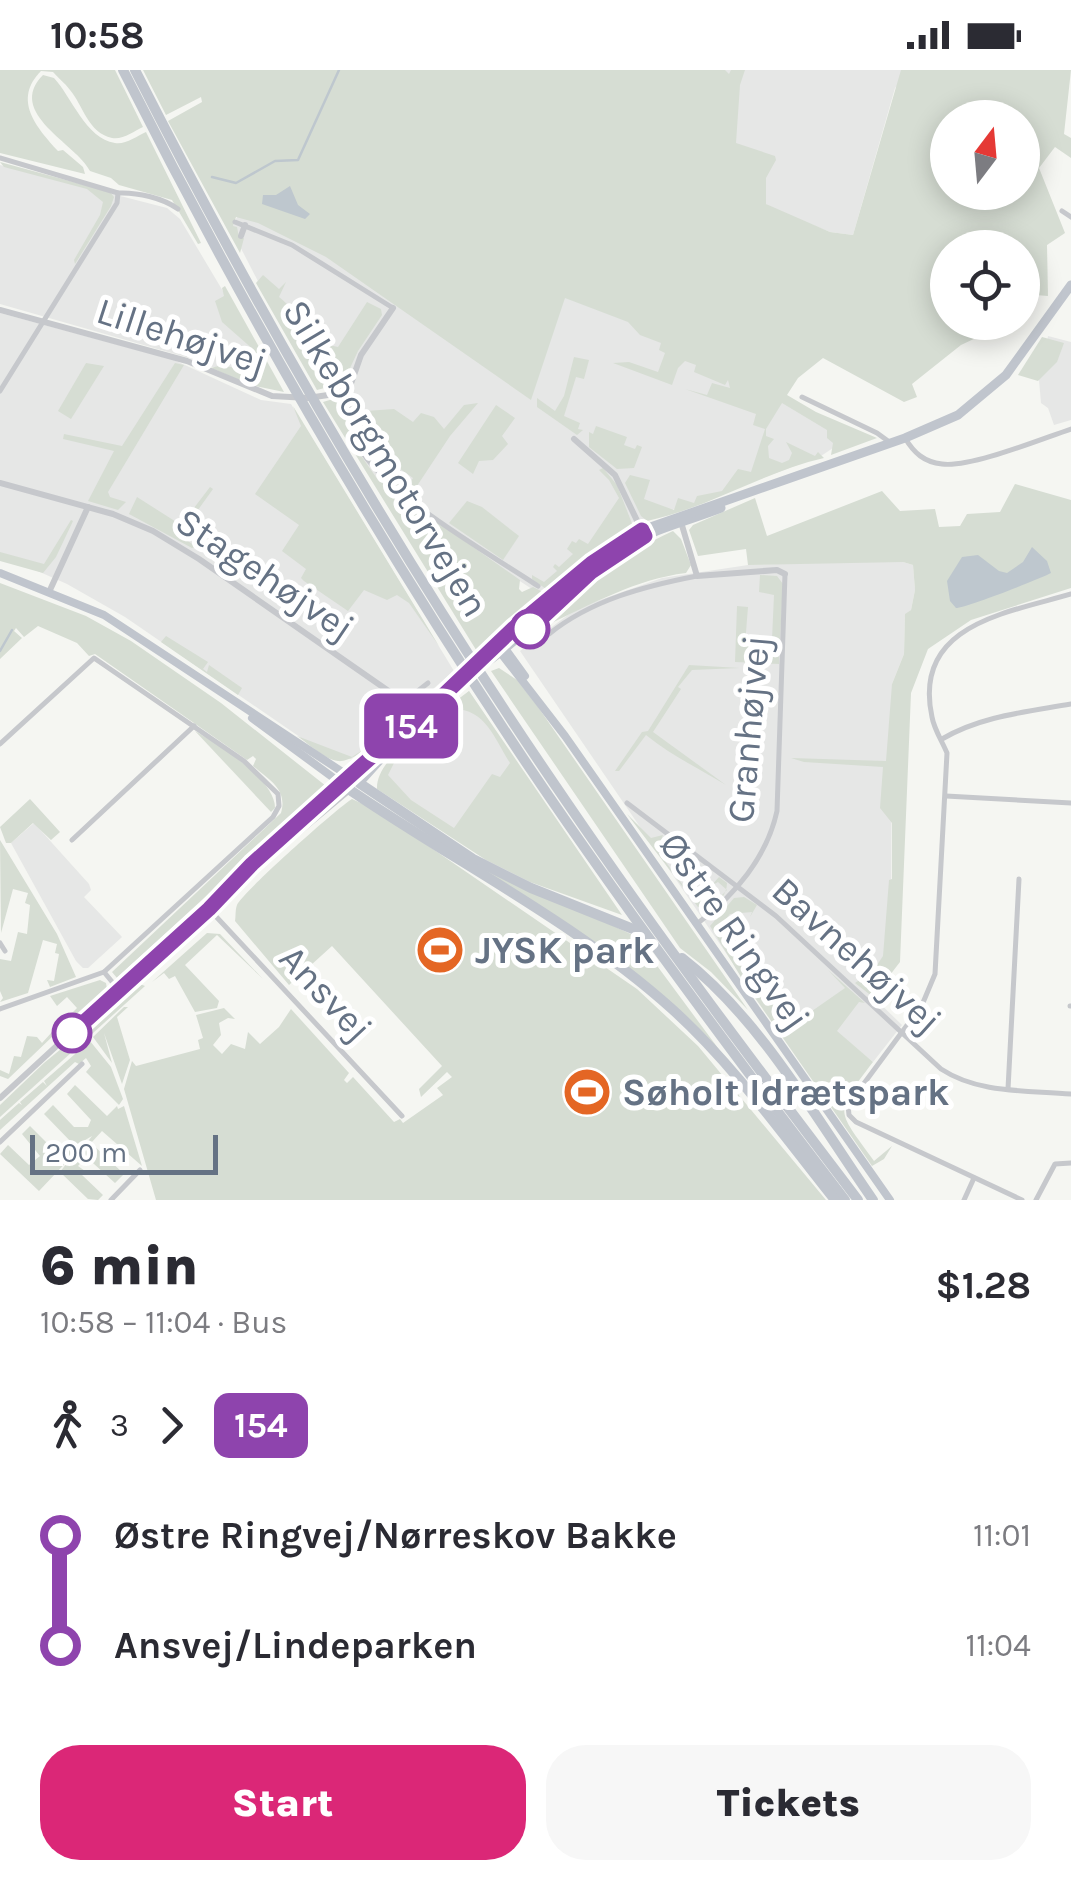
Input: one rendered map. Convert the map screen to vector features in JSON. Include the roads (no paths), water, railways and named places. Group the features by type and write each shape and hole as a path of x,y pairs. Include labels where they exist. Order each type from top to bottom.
{"highway":[{"name":"Silkeborgmotorvejen","path":"122,70 276,357 454,652 632,916 844,1200"},
{"name":"Silkeborgmotorvejen","path":"135,70 291,360 444,616 612,868 858,1200"},
{"path":"350,784 522,883 616,920 670,950 713,984 751,1026 873,1200"},
{"path":"350,784 598,950 648,988 709,1046 835,1200"}],"main road":[{"path":"501,648 584,570 620,542 958,415 1006,375 1071,285"},
{"path":"350,784 484,660 643,533"},
{"path":"0,572 104,615 350,784"},
{"name":"Østre Ringvej","path":"501,648 890,1200"},
{"path":"234,702 258,723 350,784"}],"street":[{"path":"0,158 118,193 131,192 178,209"},
{"path":"0,392 117,203 118,193"},
{"path":"1062,211 1071,217"},
{"path":"236,222 292,245 393,308 361,356 348,392 348,410 358,444 382,478 538,586"},
{"path":"241,236 245,225"},
{"name":"Lillehøjvej","path":"0,310 187,361 253,390 282,397 348,392"},
{"path":"802,397 878,433 890,443"},
{"path":"905,438 923,458 946,465 1071,430"},
{"path":"574,439 614,474 643,533"},
{"name":"Stagehøjvej","path":"0,483 88,506 174,543 423,714"},
{"path":"50,590 88,506"},
{"path":"679,520 697,576"},
{"path":"549,634 580,613 621,596 697,576 778,570 786,574"},
{"name":"Granhøjvej","path":"698,923 738,885 763,850 777,811 786,574"},
{"path":"1022,1200 856,1122 849,1115 850,1100 922,1005 936,974 946,753 933,722 929,688 932,672 947,644 978,622 1071,594"},
{"path":"0,744 94,658 244,760 274,788 279,806 266,824 104,972 0,1009"},
{"path":"405,701 428,683"},
{"path":"942,739 965,725 1071,704"},
{"path":"72,840 194,726"},
{"path":"0,1098 209,909 252,864 350,784"},
{"path":"946,796 1071,804"},
{"name":"Bavnehøjvej","path":"628,803 776,916 952,1076 982,1086 1071,1094"},
{"path":"1008,1089 1019,879"},
{"name":"Ansvej","path":"209,909 402,1116"},
{"path":"0,943 4,952"},
{"path":"104,972 120,990"},
{"path":"0,1142 82,1064"},
{"path":"1036,1200 1050,1168 1062,1162 1071,1164"},
{"path":"112,1200 140,1170"},
{"path":"964,1200 974,1178"},
{"path":"999,1200 1000,1190"}],"waterway":[{"path":"212,177 236,183 275,161 298,160 339,70"},
{"path":"0,651 12,630"}],"place":[{"name":"JYSK park","path":"440,950"},
{"name":"Søholt Idrætspark","path":"587,1092"}]}
